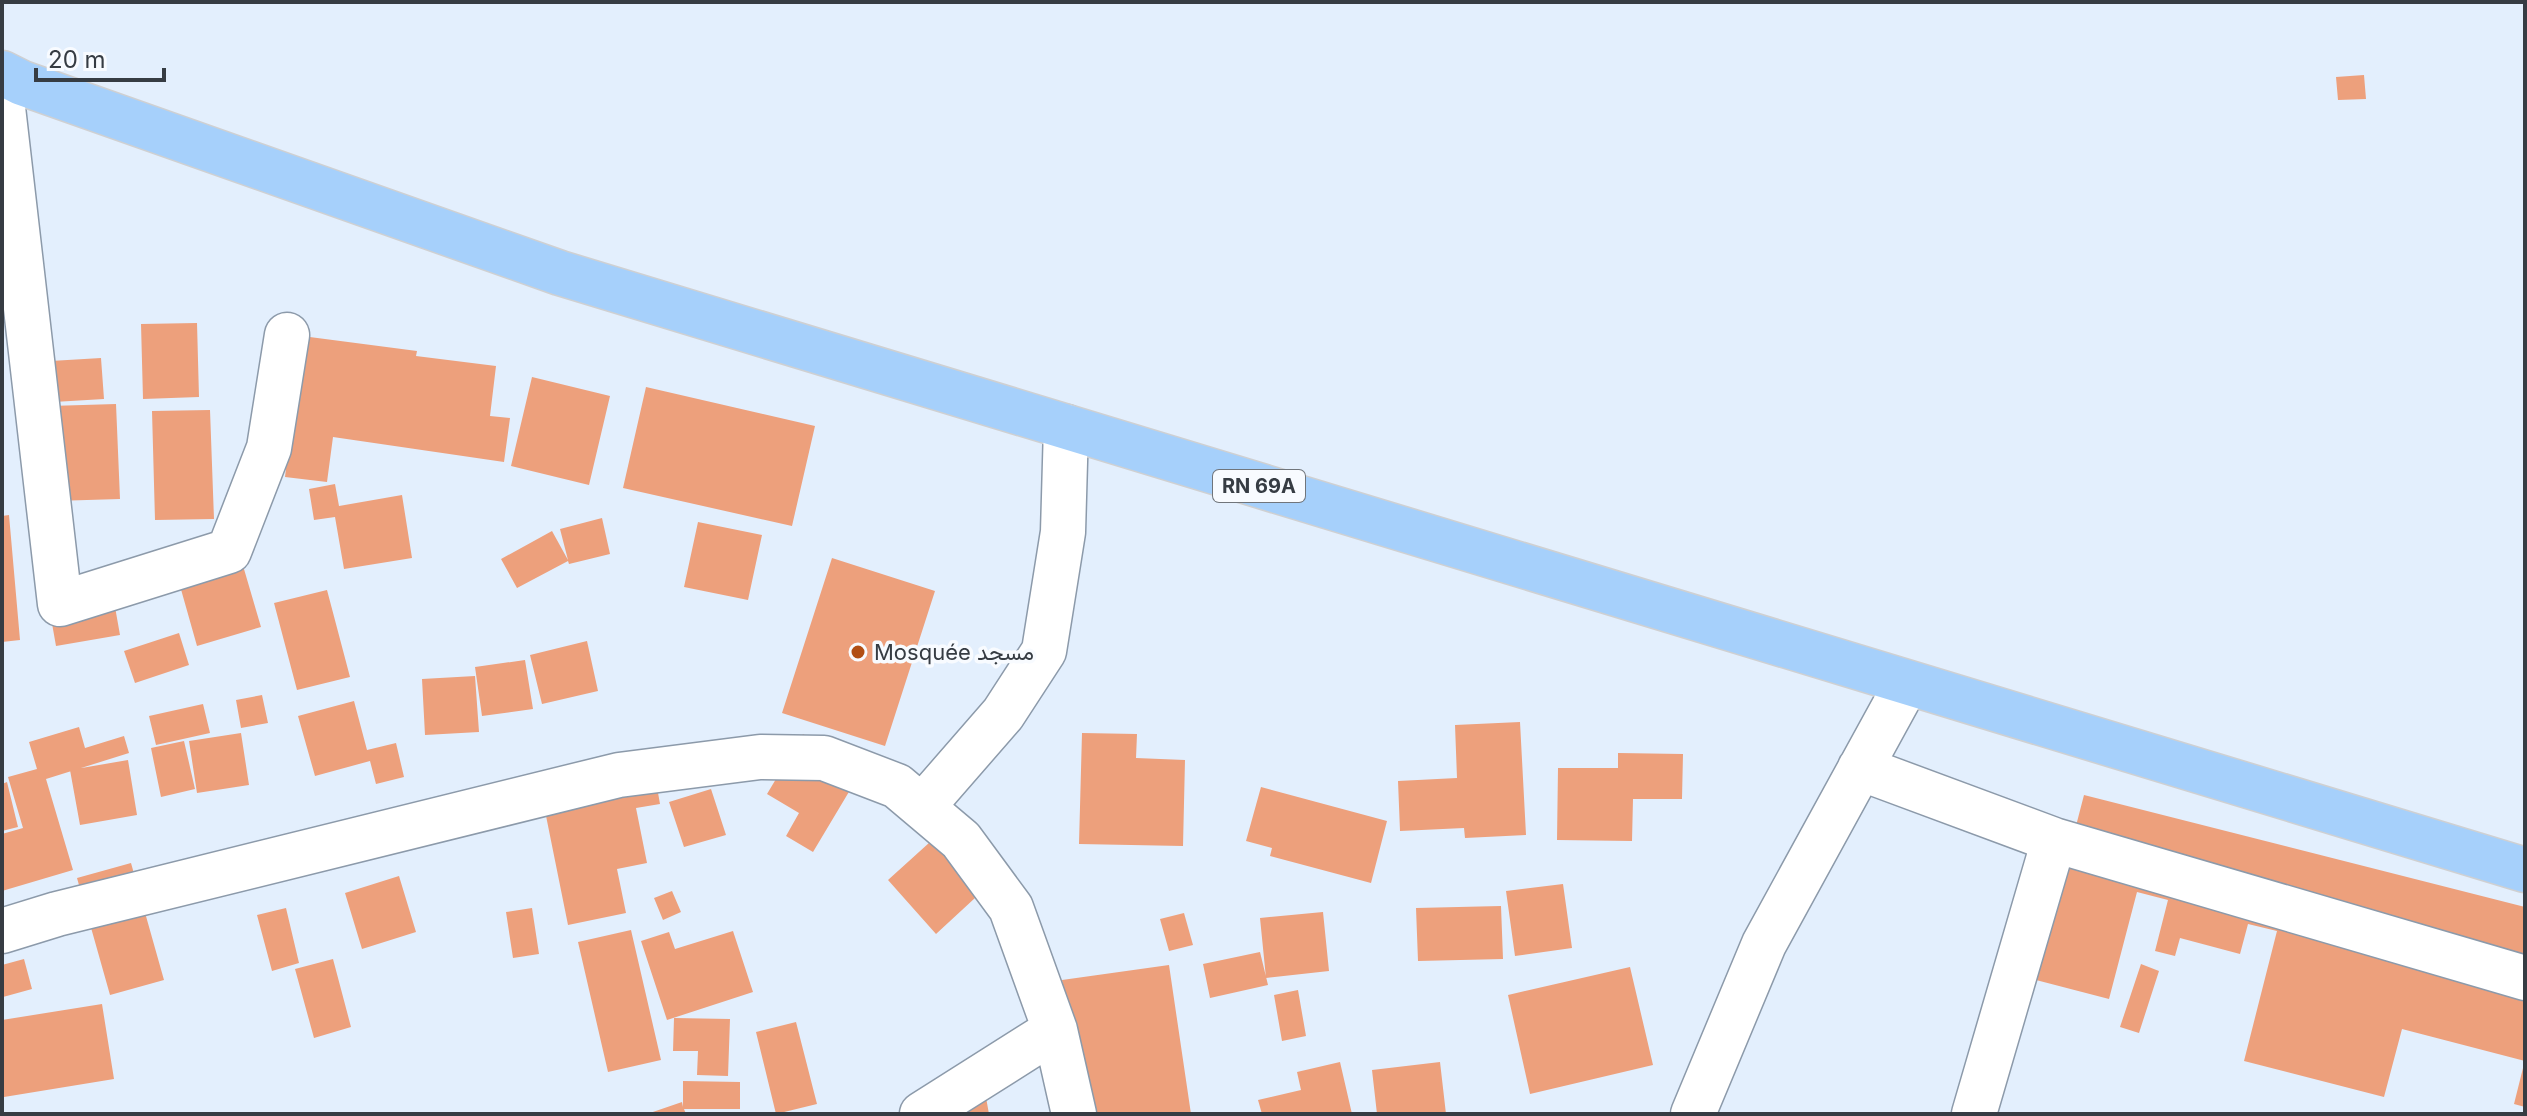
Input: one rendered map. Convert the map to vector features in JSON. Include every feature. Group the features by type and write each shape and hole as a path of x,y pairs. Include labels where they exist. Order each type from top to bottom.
{"main road":[{"name":"RN 69A","path":"2,73 560,273 2525,870"}],"street":[{"path":"2,99 60,604 229,551 269,448 287,335"},
{"path":"922,807 1003,714 1044,651 1063,532 1066,427"},
{"path":"1693,1114 1764,944 1907,683"},
{"path":"2,931 57,914 619,775 760,757 824,758 897,786 961,840 1011,908 1055,1030 1074,1114"},
{"path":"1860,768 2054,840 2525,978"},
{"path":"1974,1114 2054,840"},
{"path":"922,1114 1055,1030"}],"building":[{"path":"2364,75 2366,99 2338,100 2336,77"},
{"path":"197,323 199,397 143,399 141,324"},
{"path":"302,336 417,351 416,356 496,366 490,416 510,418 504,462 333,437 327,482 285,477"},
{"path":"101,358 104,399 37,403 34,362"},
{"path":"532,377 610,396 589,485 511,466"},
{"path":"646,387 815,426 792,526 623,488"},
{"path":"116,404 120,499 54,501 50,406"},
{"path":"210,410 214,519 155,520 152,411"},
{"path":"335,484 339,506 402,495 412,558 344,569 335,517 314,520 309,489"},
{"path":"9,515 20,640 2,642 2,516"},
{"path":"602,518 610,554 569,564 568,561 517,588 501,559 552,531 568,560 560,529"},
{"path":"698,522 762,535 748,600 684,587"},
{"path":"234,535 261,627 197,646 171,554"},
{"name":"Mosquée مسجد","path":"832,558 935,591 885,746 782,713"},
{"path":"109,573 120,635 56,646 45,584"},
{"path":"327,590 350,677 297,690 274,603"},
{"path":"179,633 189,665 135,683 124,651"},
{"path":"587,641 598,691 542,704 530,655"},
{"path":"525,660 533,709 482,716 475,667"},
{"path":"475,676 479,732 425,735 422,679"},
{"path":"262,695 268,723 241,728 236,700"},
{"path":"354,701 367,750 396,743 404,777 376,784 370,761 315,776 298,716"},
{"path":"203,704 210,733 156,745 149,716"},
{"path":"1520,722 1526,835 1465,838 1464,828 1400,831 1398,781 1457,778 1455,725"},
{"path":"79,727 85,748 124,736 129,753 46,779 73,870 2,891 2,834 23,828 8,777 37,769 29,742"},
{"path":"241,733 249,785 197,793 189,741"},
{"path":"1082,733 1137,734 1136,758 1185,760 1183,846 1079,844"},
{"path":"803,734 862,770 813,852 786,836 799,813 767,794"},
{"path":"184,741 195,789 161,797 151,748"},
{"path":"1618,753 1683,754 1682,799 1633,799 1632,841 1557,840 1558,768 1618,768"},
{"path":"128,760 137,815 80,825 70,770"},
{"path":"7,782 18,827 2,831 2,784"},
{"path":"657,787 660,804 636,808 647,863 617,869 626,913 568,925 541,791"},
{"path":"1261,787 1387,821 1371,883 1270,856 1272,848 1246,841"},
{"path":"711,789 726,835 684,847 669,802"},
{"path":"2084,795 2525,907 2525,1061 2402,1029 2384,1097 2244,1061 2277,931 2248,924 2240,954 2180,938 2175,956 2155,951 2168,900 2137,892 2109,999 2036,980"},
{"path":"940,833 988,886 936,934 888,880"},
{"path":"131,863 164,980 110,995 77,878"},
{"path":"399,876 416,932 362,949 345,893"},
{"path":"1563,884 1572,948 1515,956 1506,891"},
{"path":"672,891 681,912 663,920 654,898"},
{"path":"1501,906 1503,959 1418,961 1416,908"},
{"path":"286,908 299,963 272,971 257,915"},
{"path":"532,908 539,954 513,958 506,912"},
{"path":"1323,912 1329,971 1266,978 1260,918"},
{"path":"1184,913 1193,945 1169,951 1160,919"},
{"path":"631,930 661,1060 608,1072 578,942"},
{"path":"733,931 753,992 667,1020 641,941 669,932 675,949"},
{"path":"1260,952 1268,985 1210,998 1203,964"},
{"path":"24,959 32,989 3,997 2,965"},
{"path":"333,959 351,1027 314,1038 295,969"},
{"path":"2141,964 2159,971 2139,1033 2120,1027"},
{"path":"1169,965 1191,1114 1082,1114 1062,980"},
{"path":"1630,967 1653,1065 1530,1094 1508,995"},
{"path":"1298,990 1306,1036 1282,1041 1274,995"},
{"path":"102,1004 114,1079 4,1097 2,1020"},
{"path":"674,1018 730,1019 728,1076 697,1075 698,1051 673,1051"},
{"path":"796,1022 817,1104 776,1114 756,1032"},
{"path":"1340,1062 1352,1114 1262,1114 1258,1100 1301,1090 1297,1072"},
{"path":"1440,1062 1446,1114 1377,1114 1372,1070"},
{"path":"2525,1064 2525,1107 2514,1104"},
{"path":"683,1081 740,1082 740,1109 684,1109 686,1114 647,1114 682,1102 683,1107"},
{"path":"985,1092 989,1114 914,1114"}],"place":[{"name":"Mosquée مسجد","path":"858,652"}]}
